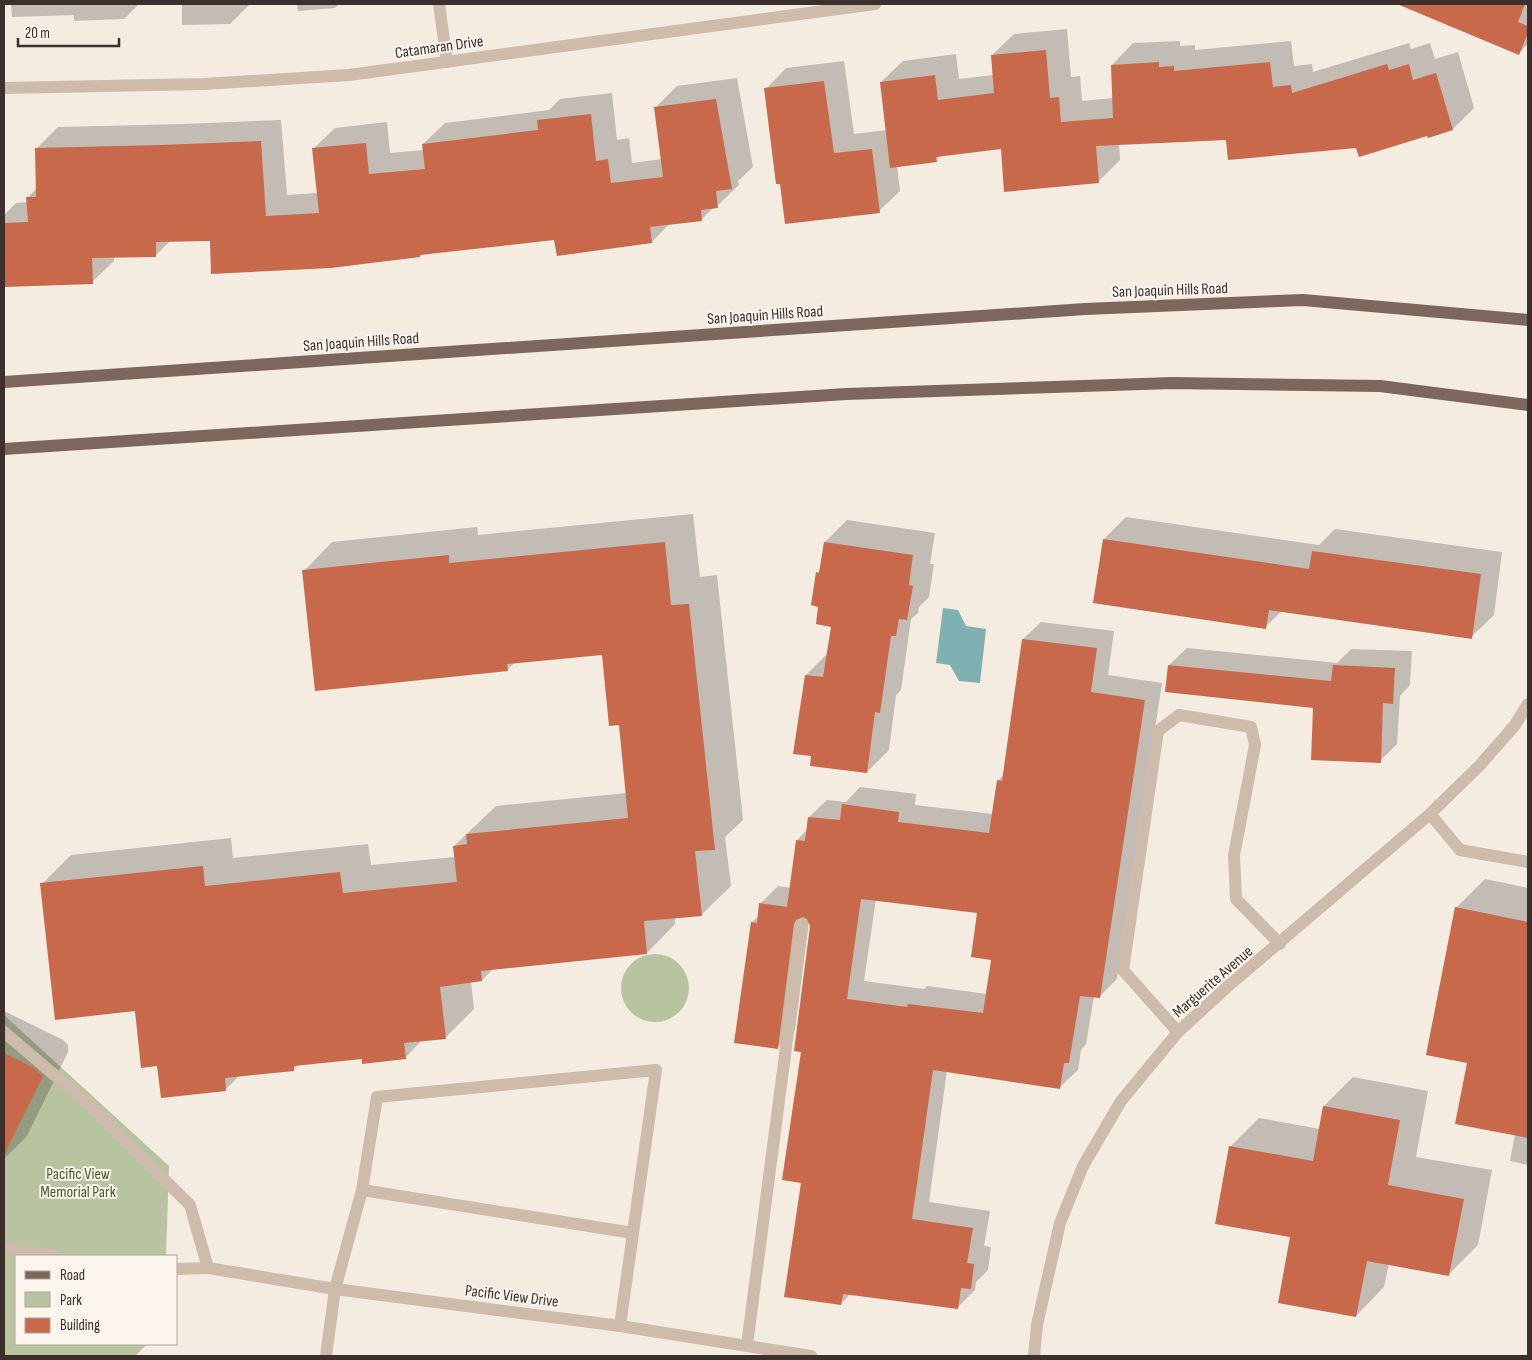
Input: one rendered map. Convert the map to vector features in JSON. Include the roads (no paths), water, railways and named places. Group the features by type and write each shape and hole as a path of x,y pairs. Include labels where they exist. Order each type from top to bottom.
{"main road":[{"name":"San Joaquin Hills Road","path":"4,382 1085,309 1303,300 1528,320"},
{"path":"4,449 846,394 1162,383 1380,386 1528,405"}],"street":[{"path":"439,4 447,62"},
{"name":"Catamaran Drive","path":"4,88 204,84 348,75 875,4"},
{"name":"Marguerite Avenue","path":"1034,1356 1038,1325 1060,1223 1083,1166 1120,1101 1178,1032 1227,987 1280,944 1430,814 1480,765 1515,725 1528,704"},
{"path":"1178,1032 1123,970 1158,731 1179,715 1252,727 1255,744 1234,855 1236,899 1280,944"},
{"path":"1430,814 1460,850 1528,862"},
{"path":"747,1345 802,925"},
{"path":"4,1032 86,1102 190,1205 208,1268"},
{"path":"326,1356 335,1289 362,1190 377,1097 656,1070 620,1326"},
{"path":"362,1190 633,1233"},
{"path":"4,1248 48,1255"},
{"name":"Pacific View Drive","path":"178,1269 208,1268 335,1289 620,1326 811,1356"}],"water":[{"path":"943,608 958,610 966,626 986,629 980,683 959,681 950,665 936,663"}],"park label":[{"name":"Pacific View Memorial Park","path":"78,1182"}]}
